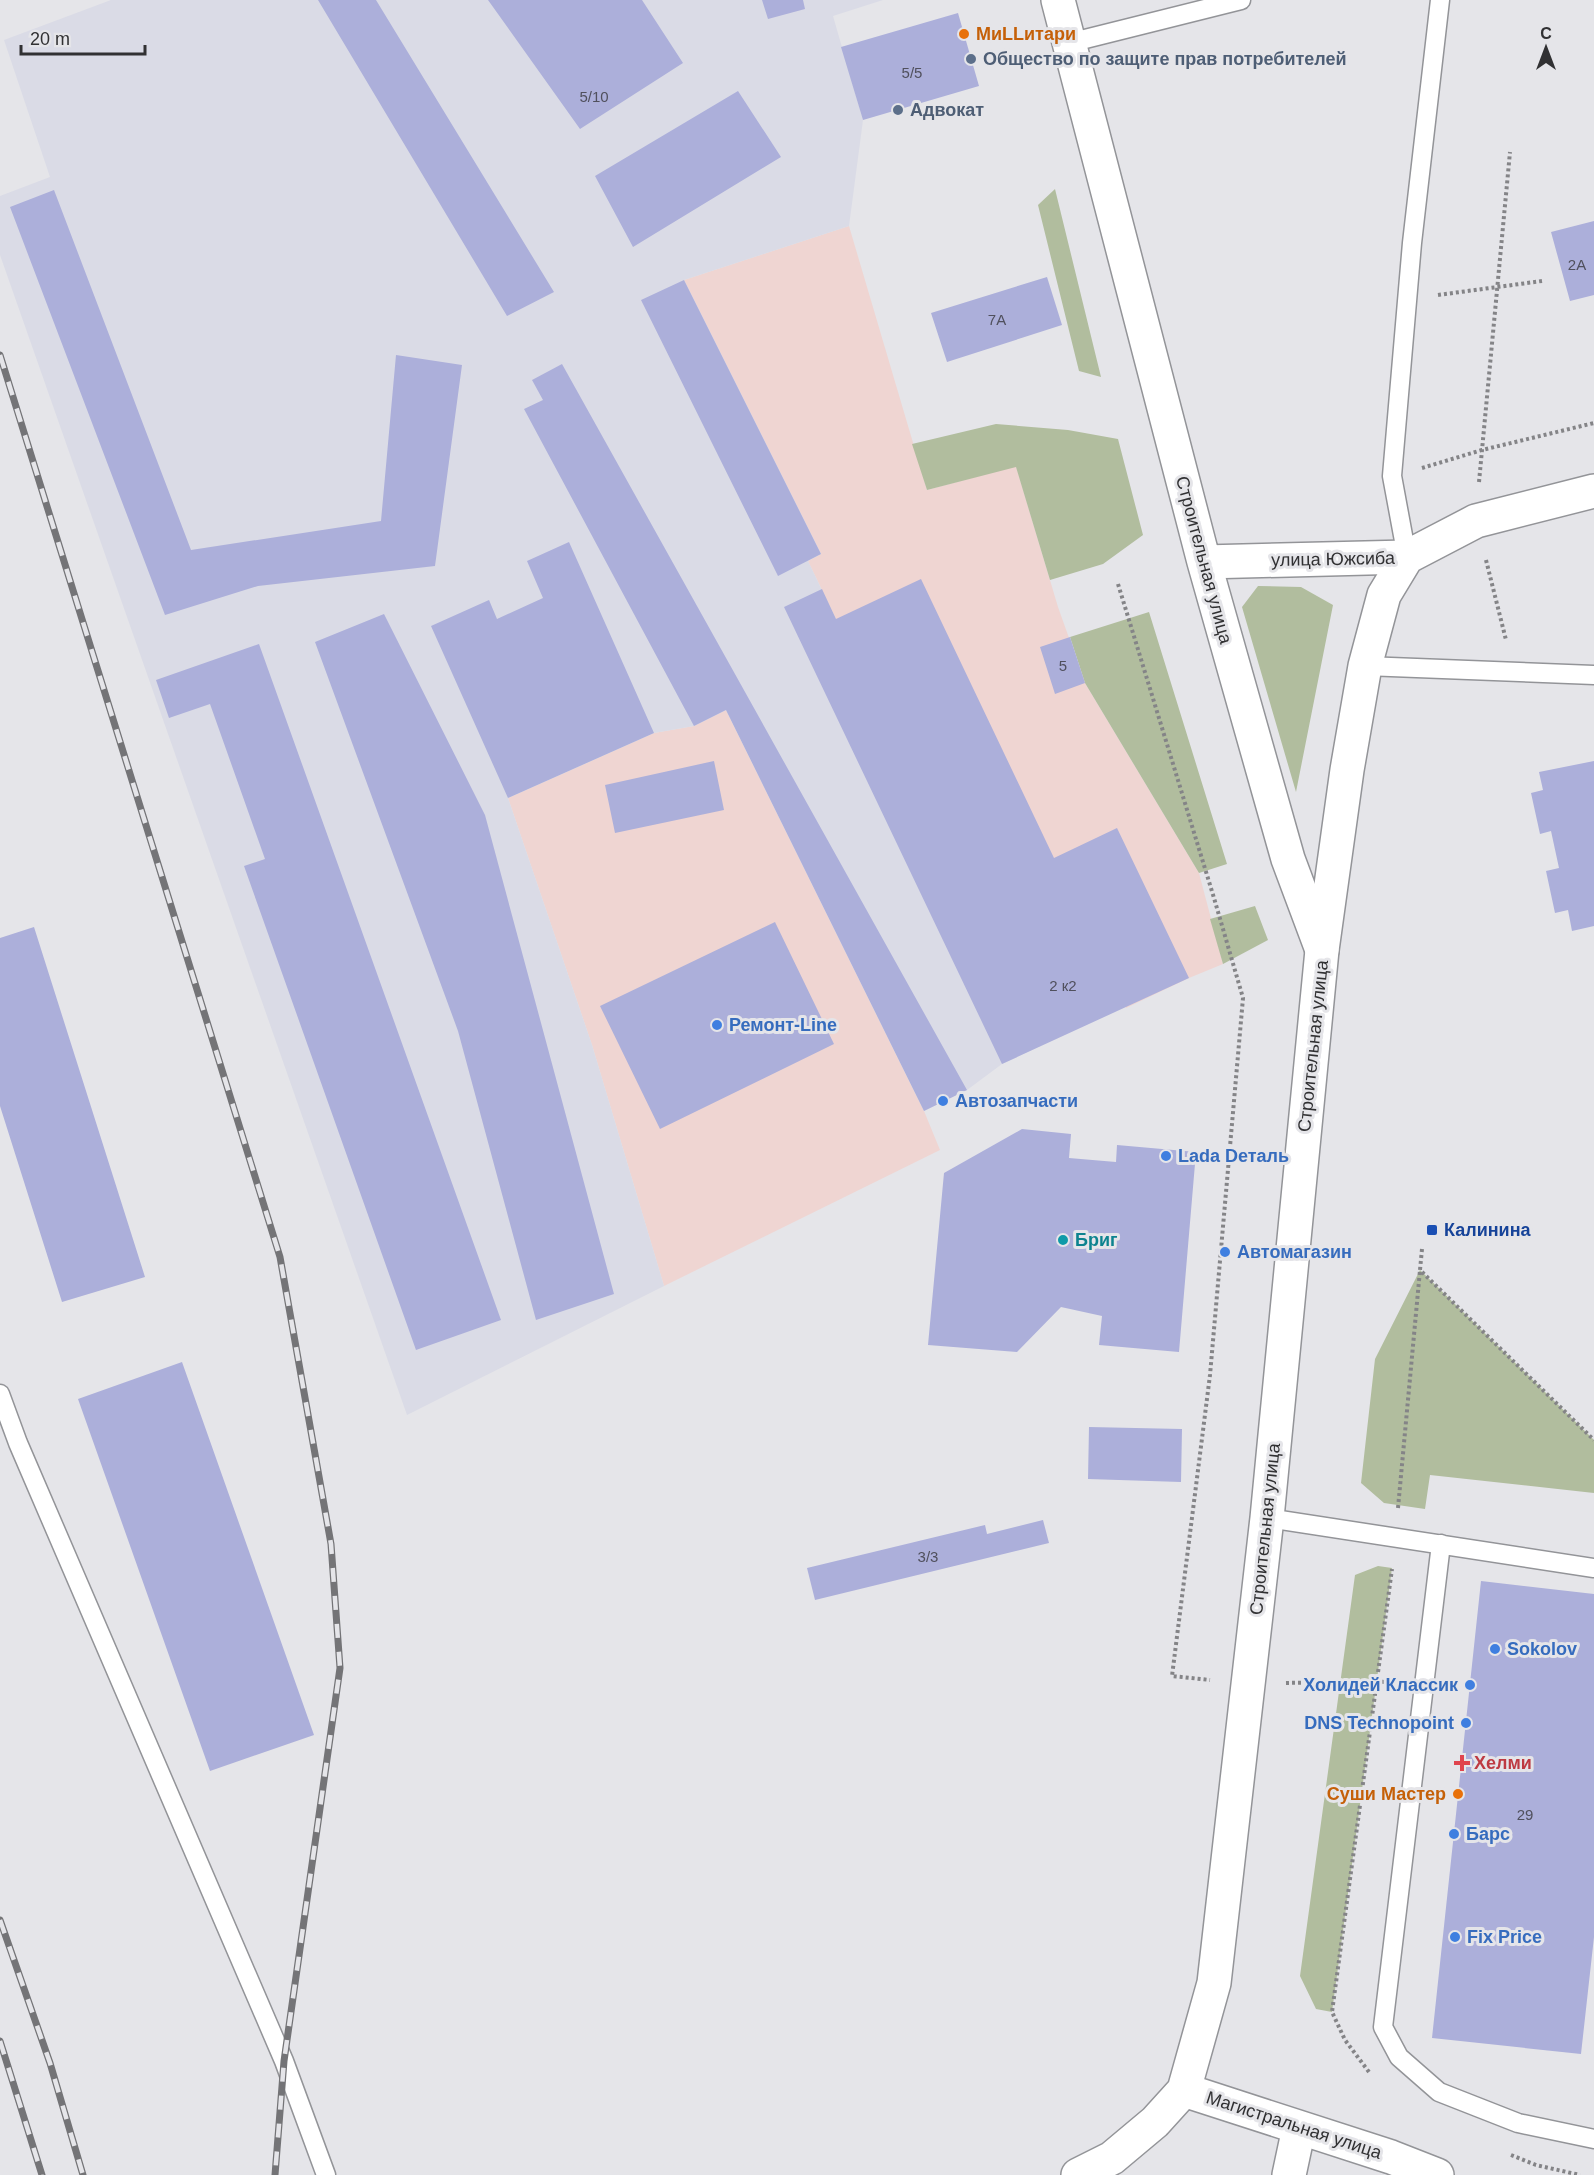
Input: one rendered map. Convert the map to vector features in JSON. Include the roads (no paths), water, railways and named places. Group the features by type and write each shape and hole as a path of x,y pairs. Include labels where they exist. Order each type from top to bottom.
{"street":[{"name":"Строительная улица","path":"1058,0 1204,562 1288,859 1322,950 1268,1518 1214,1983 1184,2090 1155,2122 1112,2158 1078,2175"},
{"name":"улица Южсиба","path":"1204,562 1407,557 1476,521 1594,492"},
{"path":"1322,950 1347,770 1365,666 1384,595 1407,557"},
{"name":"Магистральная улица","path":"1184,2090 1391,2157 1437,2175"},
{"path":"1289,2175 1299,2128"}],"lane":[{"path":"1069,43 1241,0"},
{"path":"1407,557 1392,476 1407,298 1440,0"},
{"path":"1365,666 1594,675"},
{"path":"0,1394 23,1454 284,2061 326,2175"},
{"path":"1268,1518 1594,1568"},
{"path":"1441,1544 1383,2027 1399,2057 1439,2092 1518,2123 1594,2139"}],"railway":[{"path":"0,355 280,1257 331,1544 340,1668 284,2061 275,2175"},
{"path":"0,1920 50,2063 83,2175"},
{"path":"0,2041 42,2175"}],"place":[{"name":"МиLLитари","path":"964,34"},
{"name":"Общество по защите прав потребителей","path":"971,59"},
{"name":"Адвокат","path":"898,110"},
{"name":"Ремонт-Line","path":"717,1025"},
{"name":"Автозапчасти","path":"943,1101"},
{"name":"Lada Dеталь","path":"1166,1156"},
{"name":"Калинина","path":"1432,1230"},
{"name":"Бриг","path":"1063,1240"},
{"name":"Автомагазин","path":"1225,1252"},
{"name":"Sokolov","path":"1495,1649"},
{"name":"Холидей Классик","path":"1470,1685"},
{"name":"DNS Technopoint","path":"1466,1723"},
{"name":"Хелми","path":"1462,1763"},
{"name":"Суши Мастер","path":"1458,1794"},
{"name":"Барс","path":"1454,1834"},
{"name":"Fix Price","path":"1455,1937"}]}
